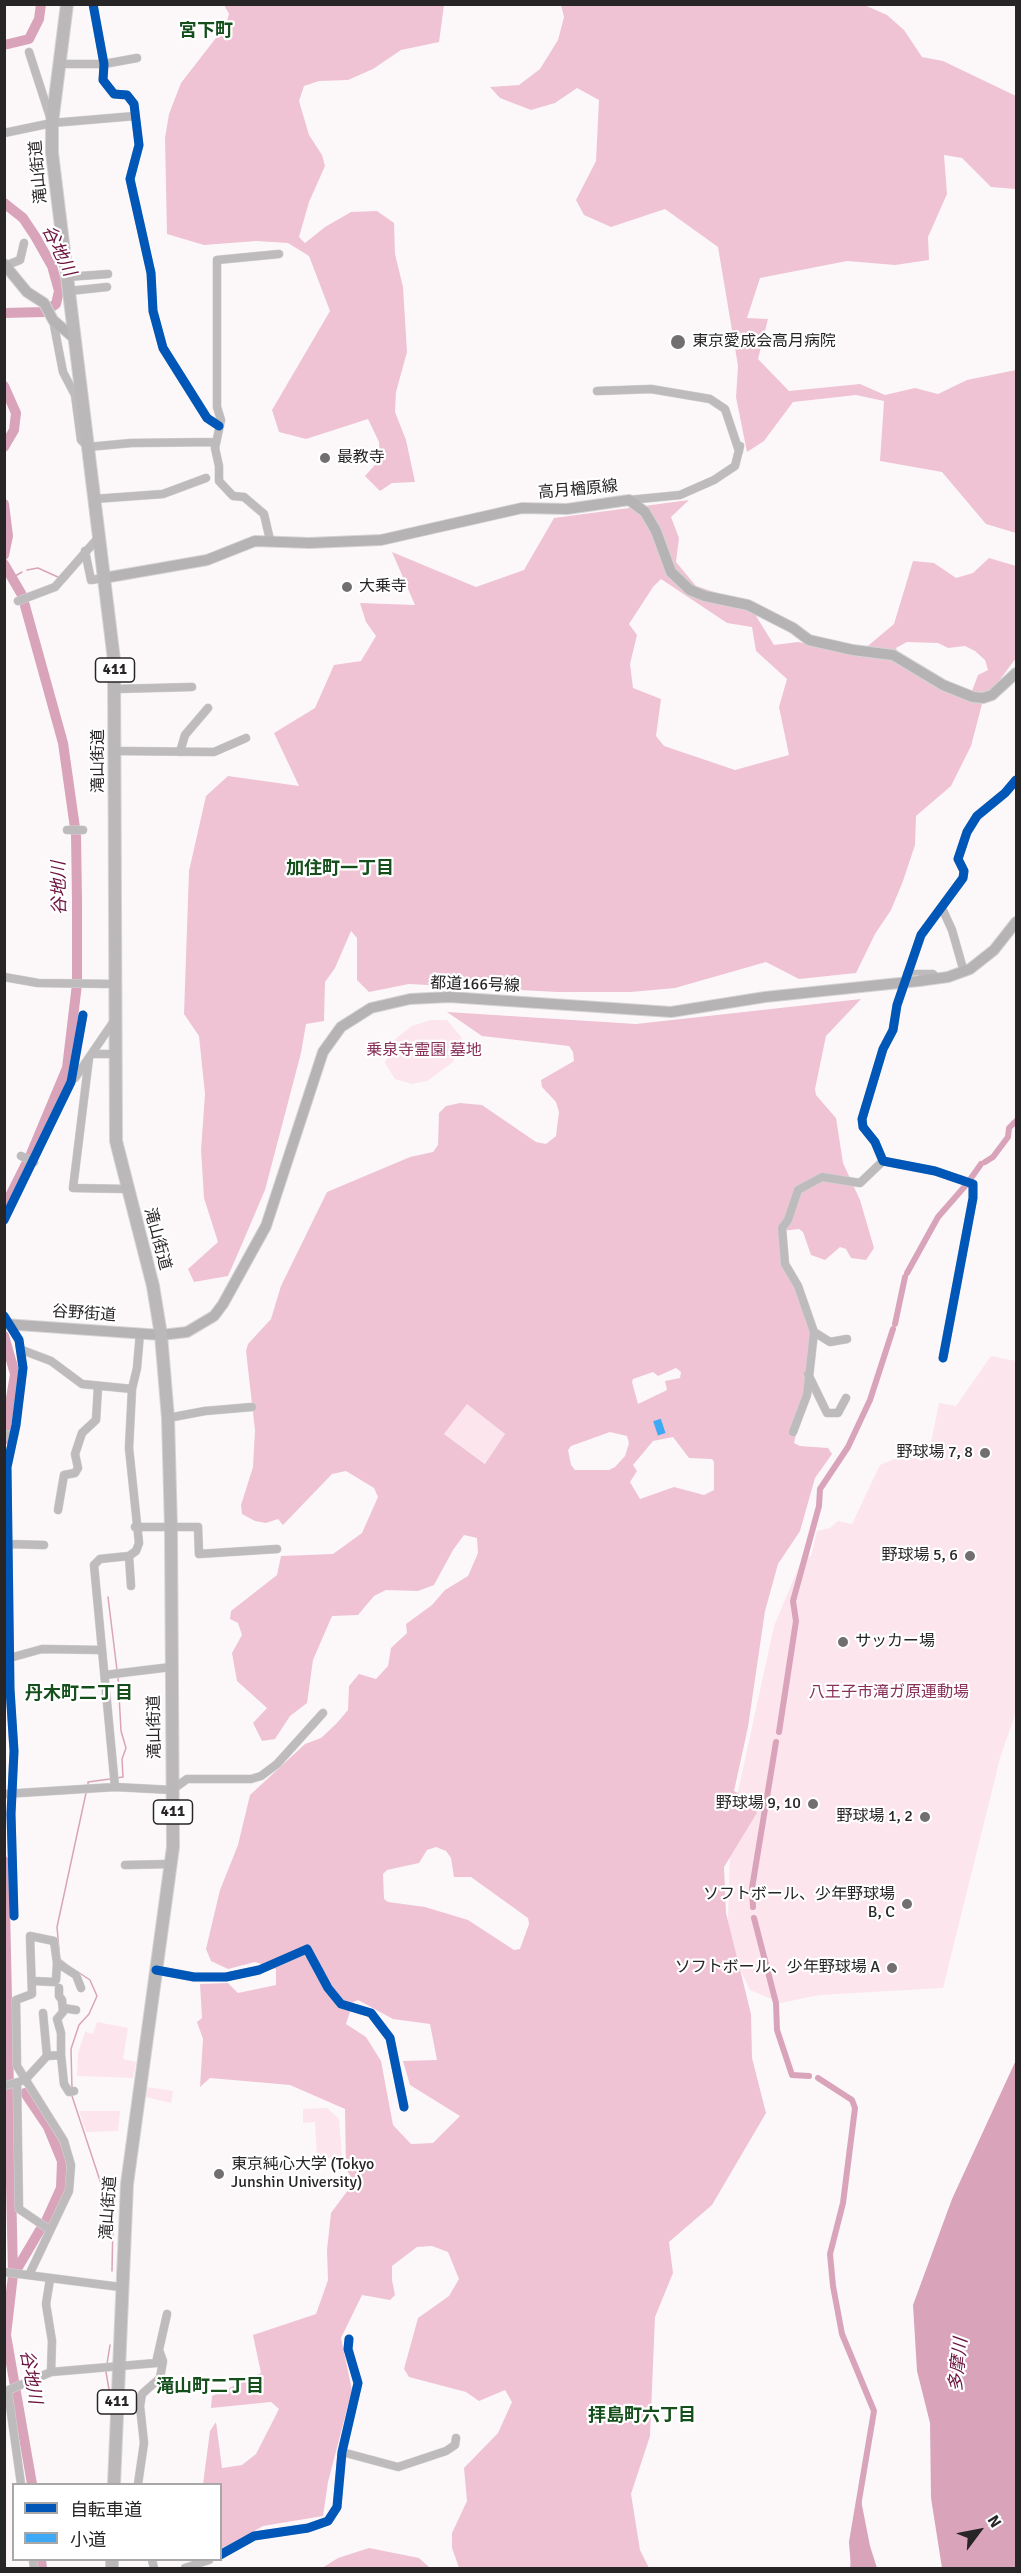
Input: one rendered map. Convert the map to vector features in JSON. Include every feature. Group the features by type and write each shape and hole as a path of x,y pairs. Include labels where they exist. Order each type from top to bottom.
{"highway":[{"name":"滝山街道","path":"68,4 52,123 52,153 116,689 113,1054 116,1142 153,1286 161,1335 168,1418 171,1528 171,1864 127,2184 120,2287 114,2483"}],"main road":[{"path":"6,265 27,292 74,338"},
{"name":"高月楢原線","path":"104,578 207,560 255,541 309,543 381,540 522,508 567,509 629,500 645,512 656,531 671,572 690,590 748,606 782,622 809,640 853,650 870,650 893,655 943,685 973,697 983,698 992,695 1017,673"},
{"name":"都道166号線","path":"161,1335 194,1329 214,1316 223,1304 266,1226 323,1052 341,1027 363,1012 384,1004 436,997 671,1012 765,997 937,979 964,972 988,956 1017,922"},
{"name":"谷野街道","path":"7,1322 161,1335"}],"street":[{"path":"93,4 104,64 103,80 114,94 127,95 131,98 135,116 139,145 130,179 152,273 153,311 163,348 207,418 219,426"},
{"path":"29,52 52,123"},
{"path":"60,64 104,64 137,58"},
{"path":"4,134 52,123 135,116"},
{"path":"6,265 20,260 24,243"},
{"path":"270,540 264,514 244,496 233,496 219,481 215,442 221,420 217,407 217,260 279,254"},
{"path":"67,277 108,274"},
{"path":"69,291 107,287"},
{"path":"50,314 63,372 75,395 81,440 88,447 131,443 215,442"},
{"path":"597,391 651,389 710,399 724,409 740,448 735,466 714,480 680,495 629,500"},
{"path":"94,499 163,494 206,478"},
{"path":"19,601 54,587 98,538"},
{"path":"85,551 90,579 104,578"},
{"path":"116,689 192,687"},
{"path":"180,752 185,735 208,708"},
{"path":"116,751 214,752 246,738"},
{"path":"883,1161 875,1142 863,1127 862,1119 884,1049 893,1030 907,974 926,925 942,908 963,878 964,871 958,859 970,825 1017,780"},
{"path":"68,830 82,830"},
{"path":"942,908 952,930 964,972"},
{"path":"907,974 933,974 937,979"},
{"path":"4,978 114,984"},
{"path":"71,1082 83,1015"},
{"path":"4,1220 28,1159 71,1082 114,1019"},
{"path":"90,1056 113,1054"},
{"path":"90,1056 73,1188 127,1189"},
{"path":"792,1432 807,1395 813,1332 798,1286 784,1260 782,1230 788,1220 794,1195 798,1190 820,1178 860,1183 883,1161"},
{"path":"883,1161 935,1172 973,1184 973,1198 943,1358"},
{"path":"7,1322 22,1350 22,1382 10,1435 7,1467 7,1659 14,1751 8,1794 10,1876 14,1916"},
{"path":"813,1332 830,1342 847,1339"},
{"path":"115,1787 94,1565 100,1559 129,1556 136,1551 139,1543 135,1527 129,1448 132,1389 138,1368 140,1333"},
{"path":"22,1350 51,1361 73,1380 98,1387 132,1389"},
{"path":"808,1374 827,1413 838,1413 846,1398"},
{"path":"58,1510 64,1474 75,1473 78,1468 75,1454 82,1433 96,1420 98,1387"},
{"path":"168,1418 205,1411 252,1407"},
{"path":"135,1527 198,1527 199,1554 276,1549"},
{"path":"8,1544 44,1545"},
{"path":"129,1556 131,1586"},
{"path":"7,1659 42,1649 102,1650"},
{"path":"105,1675 171,1667"},
{"path":"8,1794 115,1787 172,1790 187,1779 251,1779 261,1776 277,1764 323,1713"},
{"path":"125,1864 171,1864"},
{"path":"27,2275 69,2191 71,2181 69,2152 56,2126 17,2066 16,1997 33,1994 30,1936 54,1941 57,1964 56,1980 54,1983 33,1981"},
{"path":"156,1970 194,1977 226,1977 259,1970 307,1948 328,1988 341,2004 371,2013 390,2038 404,2107"},
{"path":"57,1964 76,1975 81,1988"},
{"path":"59,1988 63,2008 57,2019 61,2033 64,2084 69,2092 74,2091"},
{"path":"63,2008 76,2010"},
{"path":"43,2013 47,2056"},
{"path":"4,2086 26,2080 47,2056 61,2055"},
{"path":"16,2083 19,2209 50,2230"},
{"path":"4,2272 120,2287"},
{"path":"50,2279 46,2304 52,2341 51,2372"},
{"path":"21,2483 7,2392 23,2386 37,2376 51,2372 119,2368 156,2363 167,2314"},
{"path":"222,2553 254,2536 308,2528 328,2521 336,2507 342,2452 358,2383 348,2349 349,2339"},
{"path":"138,2483 144,2443 141,2400 144,2389 160,2378 163,2361 158,2348"},
{"path":"342,2452 398,2467 446,2451 455,2445 456,2438"},
{"path":"185,2568 204,2561"}],"green space":[{"name":"乗泉寺霊園 墓地","path":"431,1020 447,1020 462,1038 453,1062 427,1081 412,1084 395,1079 385,1063 395,1039 412,1026"},
{"name":"八王子市滝ガ原運動場","path":"991,1356 1016,1361 1016,1712 1000,1758 943,1988 819,1995 781,2003 750,1990 729,1946 728,1916 731,1824 774,1626 802,1559 811,1556 817,1531 830,1528 838,1521 852,1524 880,1465 931,1443 939,1403 956,1406"},
{"path":"467,1403 505,1434 486,1464 444,1434"},
{"path":"97,2022 128,2028 123,2059 136,2062 133,2078 77,2076 78,2053 85,2032 93,2034"},
{"path":"147,2087 173,2091 171,2103 145,2097"},
{"path":"327,2108 339,2119 342,2157 317,2159 315,2122 303,2123 303,2109"},
{"path":"79,2111 120,2111 118,2131 86,2132"}],"shaded area":[{"path":"862,4 887,15 904,30 922,57 943,61 1016,96 1016,189 991,187 962,158 944,155 947,194 928,237 929,260 895,265 847,261 760,278 747,318 768,319 758,359 789,391 860,384 885,395 915,388 938,394 967,380 1016,370 1016,533 986,524 942,472 880,461 884,401 856,395 793,402 764,441 747,452 736,397 738,366 718,247 665,209 611,227 584,215 576,200 596,161 599,100 577,88 555,103 531,110 500,98 490,87 519,85 540,69 558,40 564,17 561,5"},
{"path":"224,5 444,5 439,42 401,50 373,69 348,80 319,81 304,86 299,101 309,135 322,155 325,166 309,202 299,237 305,243 325,227 351,212 377,211 394,223 395,254 403,287 407,352 396,392 395,412 406,440 415,482 392,483 380,491 365,476 380,459 379,442 368,419 306,439 279,432 272,410 330,311 309,256 288,243 256,241 204,245 167,234 165,138 169,114 181,83 226,25 229,14"},
{"path":"689,500 671,517 679,538 676,562 696,586 748,603 774,645 798,642 853,653 869,645 894,624 913,561 934,563 956,578 973,573 989,558 1016,566 1016,658 982,704 971,746 951,786 916,816 915,845 903,881 891,910 875,934 856,973 799,979 766,962 675,988 631,992 557,992 409,984 369,992 357,980 357,938 351,931 335,968 325,982 324,1021 306,1024 301,1053 265,1190 228,1276 194,1282 188,1269 218,1242 204,1198 201,1150 205,1094 199,1036 184,1014 189,871 206,796 228,776 299,786 274,733 315,708 334,665 361,661 376,636 366,622 360,603 415,605 392,552 476,587 524,570 554,518","holes":["661,579 727,623 752,627 756,651 787,679 779,707 789,755 735,770 664,746 656,736 661,699 633,688 630,664 637,635 629,624 653,587","907,642 938,643 948,648 965,646 985,660 988,670 978,675 972,691 928,673 900,657 896,648"]},
{"path":"861,999 826,1036 815,1089 816,1095 836,1118 843,1163 860,1200 874,1248 866,1260 851,1258 846,1249 840,1247 825,1260 811,1255 803,1232 799,1229 782,1231 782,1245 812,1329 805,1394 794,1443 800,1446 828,1448 832,1454 815,1478 800,1531 778,1564 765,1611 748,1727 734,1791 761,1806 724,1867 726,1913 751,2014 752,2058 766,2113 712,2205 669,2242 673,2273 655,2317 650,2436 631,2494 640,2550 649,2568 459,2568 452,2548 452,2533 467,2501 464,2468 498,2433 512,2402 505,2390 479,2401 466,2392 409,2377 404,2369 418,2318 449,2296 459,2279 448,2252 432,2246 417,2247 392,2266 395,2295 390,2300 362,2295 341,2338 352,2390 328,2482 323,2516 263,2526 222,2549 222,2483 203,2483 210,2431 216,2422 222,2468 242,2465 256,2454 279,2409 271,2402 211,2408 212,2396 261,2373 253,2335 316,2314 328,2280 327,2250 331,2213 354,2182 346,2169 345,2109 290,2085 210,2078 200,2087 203,2039 197,2022 202,2018 200,1984 228,1983 238,1993 276,1985 276,1969 255,1962 228,1969 211,1961 206,1949 220,1890 238,1845 250,1795 305,1744 321,1738 336,1724 348,1710 349,1686 359,1674 376,1679 388,1666 391,1648 407,1633 406,1624 432,1605 445,1590 468,1576 478,1553 477,1538 464,1535 434,1585 418,1591 386,1590 374,1596 358,1615 332,1616 313,1660 307,1703 290,1716 275,1739 262,1741 253,1723 267,1708 237,1681 232,1653 242,1635 238,1623 230,1619 231,1611 277,1575 281,1556 333,1554 362,1533 378,1497 374,1488 346,1471 332,1474 283,1525 278,1519 266,1523 255,1521 242,1514 241,1505 253,1467 255,1430 246,1351 248,1344 271,1319 281,1286 327,1192 410,1157 433,1152 438,1145 439,1113 446,1106 460,1103 482,1105 536,1142 546,1144 556,1136 559,1112 556,1102 542,1087 541,1080 574,1061 573,1052 569,1046 482,1036 447,1012 636,1024","holes":["676,1368 681,1372 680,1378 665,1381 667,1390 638,1404 633,1379 653,1372 658,1376","467,1404 505,1434 485,1464 444,1434","610,1432 627,1436 629,1443 625,1456 609,1470 575,1470 571,1465 568,1450 571,1446","673,1437 689,1458 712,1459 714,1462 714,1490 704,1495 674,1487 640,1499 630,1482 637,1471 633,1465 653,1441","436,1847 446,1851 451,1858 454,1877 471,1877 528,1918 529,1924 520,1949 514,1950 468,1920 425,1907 388,1902 384,1899 383,1874 387,1870 419,1863 427,1850","358,2000 393,2019 430,2024 437,2060 403,2061 410,2085 460,2116 433,2143 411,2144 393,2125 381,2061 366,2037 346,2024 353,2002"]},
{"path":"369,2548 419,2558 430,2568 322,2568 338,2558"}],"water":[{"name":"多摩川","path":"1016,2060 1016,2568 942,2568 931,2498 930,2423 917,2371 913,2305 952,2199"},
{"path":"860,2495 870,2546 877,2568 850,2568"}],"waterway":[{"name":"谷地川","path":"4,45 29,39 39,19 41,4"},
{"name":"谷地川","path":"4,203 23,218 35,236 52,266 59,291 56,304 44,312 4,313"},
{"name":"谷地川","path":"4,386 16,413 14,430 4,447"},
{"name":"谷地川","path":"4,504 8,536 4,555"},
{"name":"谷地川","path":"4,564 22,595 63,743 76,835 77,900 77,984 67,1068 31,1154 4,1208"},
{"path":"66,580 78,566"},
{"path":"27,570 38,568 60,578"},
{"path":"12,578 22,572"},
{"path":"985,1162 993,1157 1008,1137 1009,1128 1016,1121"},
{"path":"969,1181 981,1164"},
{"path":"907,1273 938,1217 966,1185"},
{"path":"895,1324 905,1277"},
{"path":"779,1732 796,1621 793,1601 819,1506 820,1489 848,1447 870,1400 893,1329"},
{"name":"谷地川","path":"4,1336 15,1374 4,1440"},
{"path":"108,1597 117,1670"},
{"path":"116,1778 123,1777 122,1759 126,1748 121,1731 118,1677"},
{"path":"753,1907 752,1888 776,1742"},
{"path":"88,1786 88,1782 110,1779"},
{"path":"59,1950 57,1927 86,1793"},
{"name":"谷地川","path":"4,1861 13,2275 6,2335 32,2483"},
{"path":"754,1918 776,2003 777,2030 792,2075 809,2076"},
{"path":"61,1960 71,1968"},
{"path":"72,2089 71,2049 79,2025 89,2014 97,1996 90,1980 78,1972"},
{"path":"818,2078 852,2100 855,2108 843,2203 830,2254 842,2334 874,2411 852,2542 854,2568"},
{"name":"谷地川","path":"25,2093 48,2127 62,2161 61,2188 46,2221"},
{"path":"72,2096 113,2220 112,2271"},
{"name":"谷地川","path":"14,2274 40,2230"},
{"path":"107,2364 110,2345"},
{"path":"106,2372 111,2401"},
{"name":"谷地川","path":"41,2561 42,2568"}],"marked path":[{"path":"657,1420 662,1435"}],"cycle path":[{"path":"93,4 104,64 103,80 114,94 127,95 134,104 139,145 130,179 151,273 153,311 163,348 207,418 219,426"},
{"path":"943,1358 973,1198 973,1184 935,1171 883,1161 875,1142 863,1127 862,1119 883,1049 893,1030 897,1005 921,935 963,878 964,871 958,859 967,832 977,816 1005,793 1016,780"},
{"path":"4,1220 71,1082 83,1015"},
{"path":"4,1316 19,1340 23,1368 16,1425 7,1467 10,1689 14,1751 11,1814 14,1916"},
{"path":"156,1970 194,1977 226,1977 259,1970 307,1949 328,1988 341,2004 371,2013 390,2038 404,2107"},
{"path":"222,2554 254,2536 308,2528 328,2521 337,2507 342,2452 358,2383 348,2349 349,2339"}],"place":[{"name":"東京愛成会高月病院","path":"678,342"},
{"name":"最教寺","path":"325,458"},
{"name":"大乗寺","path":"347,587"},
{"name":"野球場 7, 8","path":"985,1453"},
{"name":"野球場 5, 6","path":"970,1556"},
{"name":"サッカー場","path":"843,1642"},
{"name":"野球場 9, 10","path":"813,1804"},
{"name":"野球場 1, 2","path":"925,1817"},
{"name":"ソフトボール、少年野球場 B, C","path":"907,1904"},
{"name":"ソフトボール、少年野球場 A","path":"892,1968"},
{"name":"東京純心大学 (Tokyo Junshin University)","path":"219,2174"}],"district":[{"name":"宮下町","path":"206,31"},
{"name":"加住町一丁目","path":"340,869"},
{"name":"丹木町二丁目","path":"79,1694"},
{"name":"滝山町二丁目","path":"210,2387"},
{"name":"拝島町六丁目","path":"642,2416"}]}
